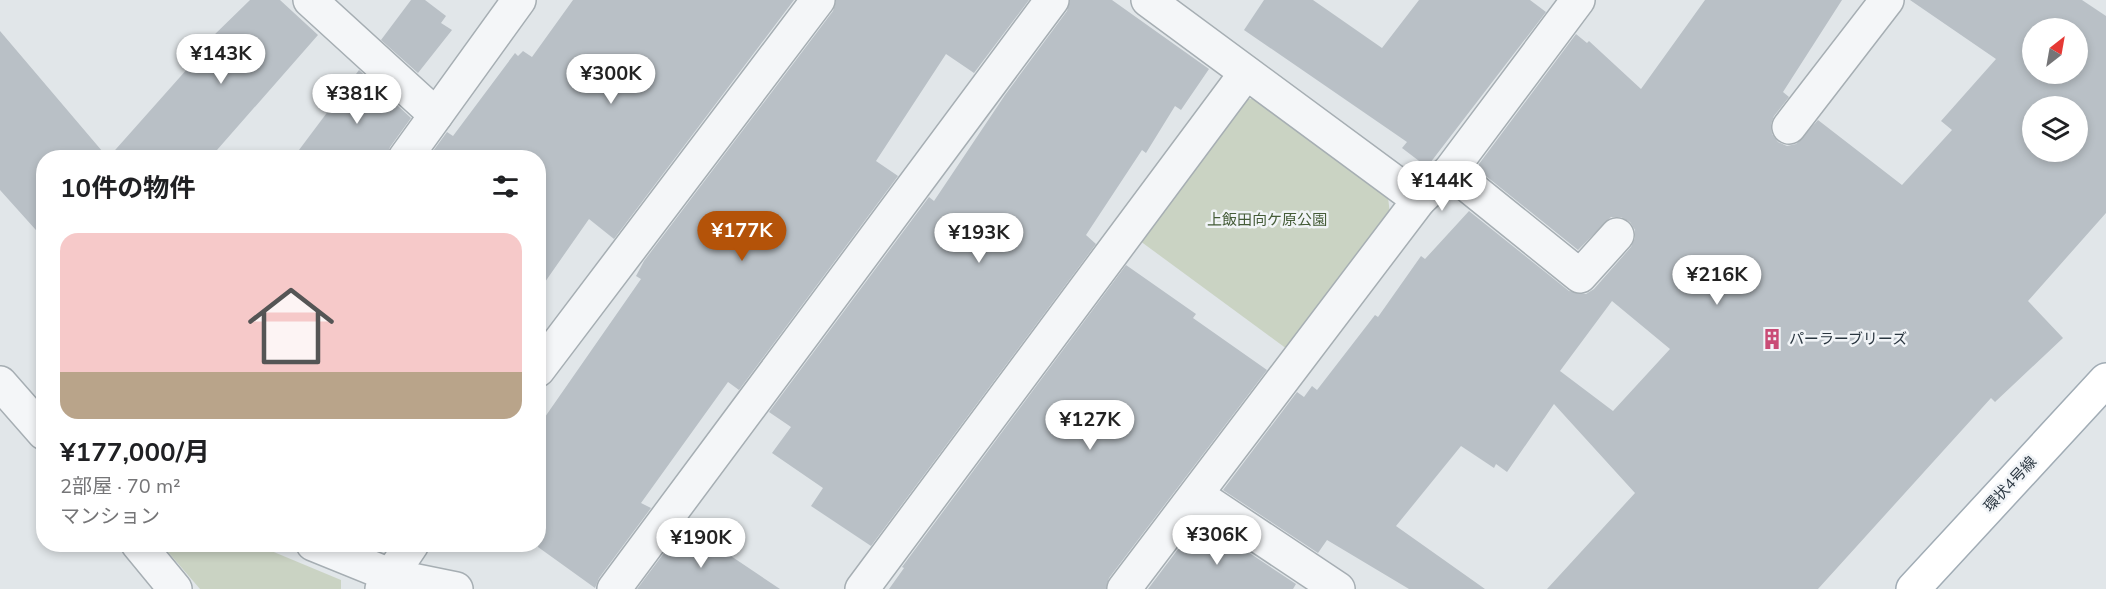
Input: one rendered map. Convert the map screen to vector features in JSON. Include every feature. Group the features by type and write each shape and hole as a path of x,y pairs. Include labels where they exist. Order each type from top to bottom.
{"main road":[{"name":"環状4号線","path":"1913,589 2106,380"}],"street":[{"path":"310,0 436,115"},
{"path":"411,150 519,0"},
{"path":"546,359 818,0"},
{"path":"614,589 1052,0"},
{"path":"1148,0 1419,200"},
{"path":"1124,589 1419,200 1450,171 1578,0"},
{"path":"1789,126 1887,0"},
{"path":"862,589 1245,73"},
{"path":"1450,171 1580,276 1617,235"},
{"path":"6,401 36,426"},
{"path":"1197,495 1338,589"},
{"path":"145,552 175,589"},
{"path":"329,552 387,582 456,589"},
{"path":"387,582 407,552"}],"green space":[{"name":"上飯田向ケ原公園","path":"1237,99 1261,99 1388,197 1391,223 1287,349 1136,238"},
{"path":"168,552 274,552 341,580 341,589 200,589"}],"building":[{"path":"250,0 280,0 318,35 217,150 115,150 212,41 210,39"},
{"path":"411,0 425,0 446,16 441,23 452,30 418,73 381,40"},
{"path":"573,0 794,0 614,239 589,219 546,281 546,150 434,150 447,132 453,136 515,53 518,56 523,51 532,57"},
{"path":"836,0 1029,0 974,73 946,54 876,161 898,176 739,390 728,382 641,503 651,508 599,578 595,588 545,552 546,416 641,279 636,276 644,261 833,11"},
{"path":"1070,0 1112,0 1209,69 1181,110 1175,106 1146,153 1142,150 1086,235 1096,244 871,546 811,506 823,488 772,453 791,427 769,412 929,197 934,201 1005,95 1067,11"},
{"path":"1264,0 1313,0 1382,48 1419,0 1530,0 1546,12 1427,167 1402,148 1407,142 1244,30"},
{"path":"1705,0 1842,0 1783,92 1789,97 1774,116 1771,124 1772,134 1778,142 1787,146 1796,144 1818,120 1902,185 1952,130 1941,121 1996,59 1910,0 2082,0 2106,16 2106,213 2028,301 2063,338 1995,402 1991,398 1818,589 1547,589 1635,493 1554,404 1507,472 1496,464 1494,468 1461,446 1396,526 1485,589 1409,589 1327,540 1318,553 1223,490 1297,392 1304,397 1312,386 1317,390 1375,315 1378,317 1421,256 1425,259 1469,211 1569,291 1586,294 1594,289 1631,247 1635,238 1635,230 1630,222 1621,217 1611,217 1578,250 1476,168 1576,34 1587,43 1589,41 1641,89","holes":["1612,301 1670,349 1613,411 1560,371"]},
{"path":"0,31 101,150 36,150 36,230 0,190"},
{"path":"359,70 411,118 389,150 299,150"},
{"path":"1126,265 1196,314 1193,318 1267,370 1109,578 1106,589 889,589 904,568 902,567"},
{"path":"1200,520 1296,584 1293,589 1148,589"},
{"path":"682,529 717,551 719,548 780,589 637,589"}],"place":[{"name":"パーラーブリーズ","path":"1772,339"}]}
